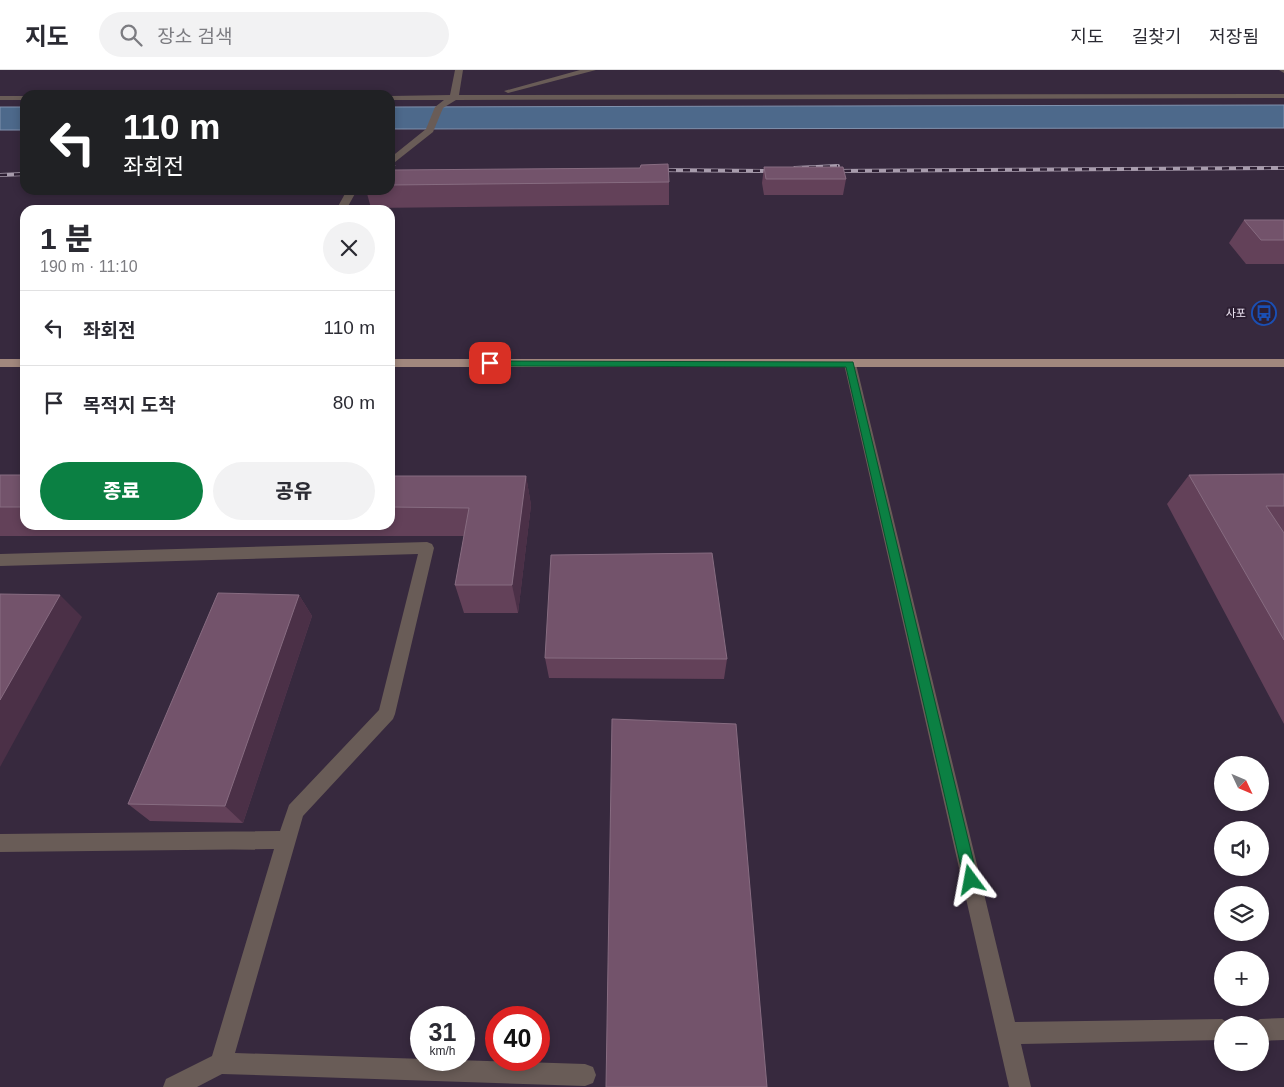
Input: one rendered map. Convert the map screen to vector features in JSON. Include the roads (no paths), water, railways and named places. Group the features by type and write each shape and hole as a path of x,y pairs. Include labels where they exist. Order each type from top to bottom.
{"main road":[{"path":"0,363 20,363"},
{"path":"395,363 1284,363"}],"street":[{"path":"454,98 459,70"},
{"path":"490,96 561,76 592,70"},
{"path":"395,98 490,96 1284,96"},
{"path":"0,98 20,98"},
{"path":"395,159 430,130 438,107 454,98"},
{"path":"850,364 1020,1087"},
{"path":"0,560 427,548 387,714 294,811 221,1064"},
{"path":"0,843 286,840"},
{"path":"1269,1030 1284,1029"},
{"path":"1007,1033 1214,1030"},
{"path":"174,1087 221,1064 585,1075"}],"water":[{"path":"1284,105 1284,128 395,129 395,107"},
{"path":"0,107 20,107 20,130 0,130"}],"railway":[{"path":"795,168 838,166"},
{"path":"830,171 1284,168"},
{"path":"655,170 777,171"},
{"path":"0,175 20,174"}],"place":[{"name":"사포","path":"1264,313"}]}
